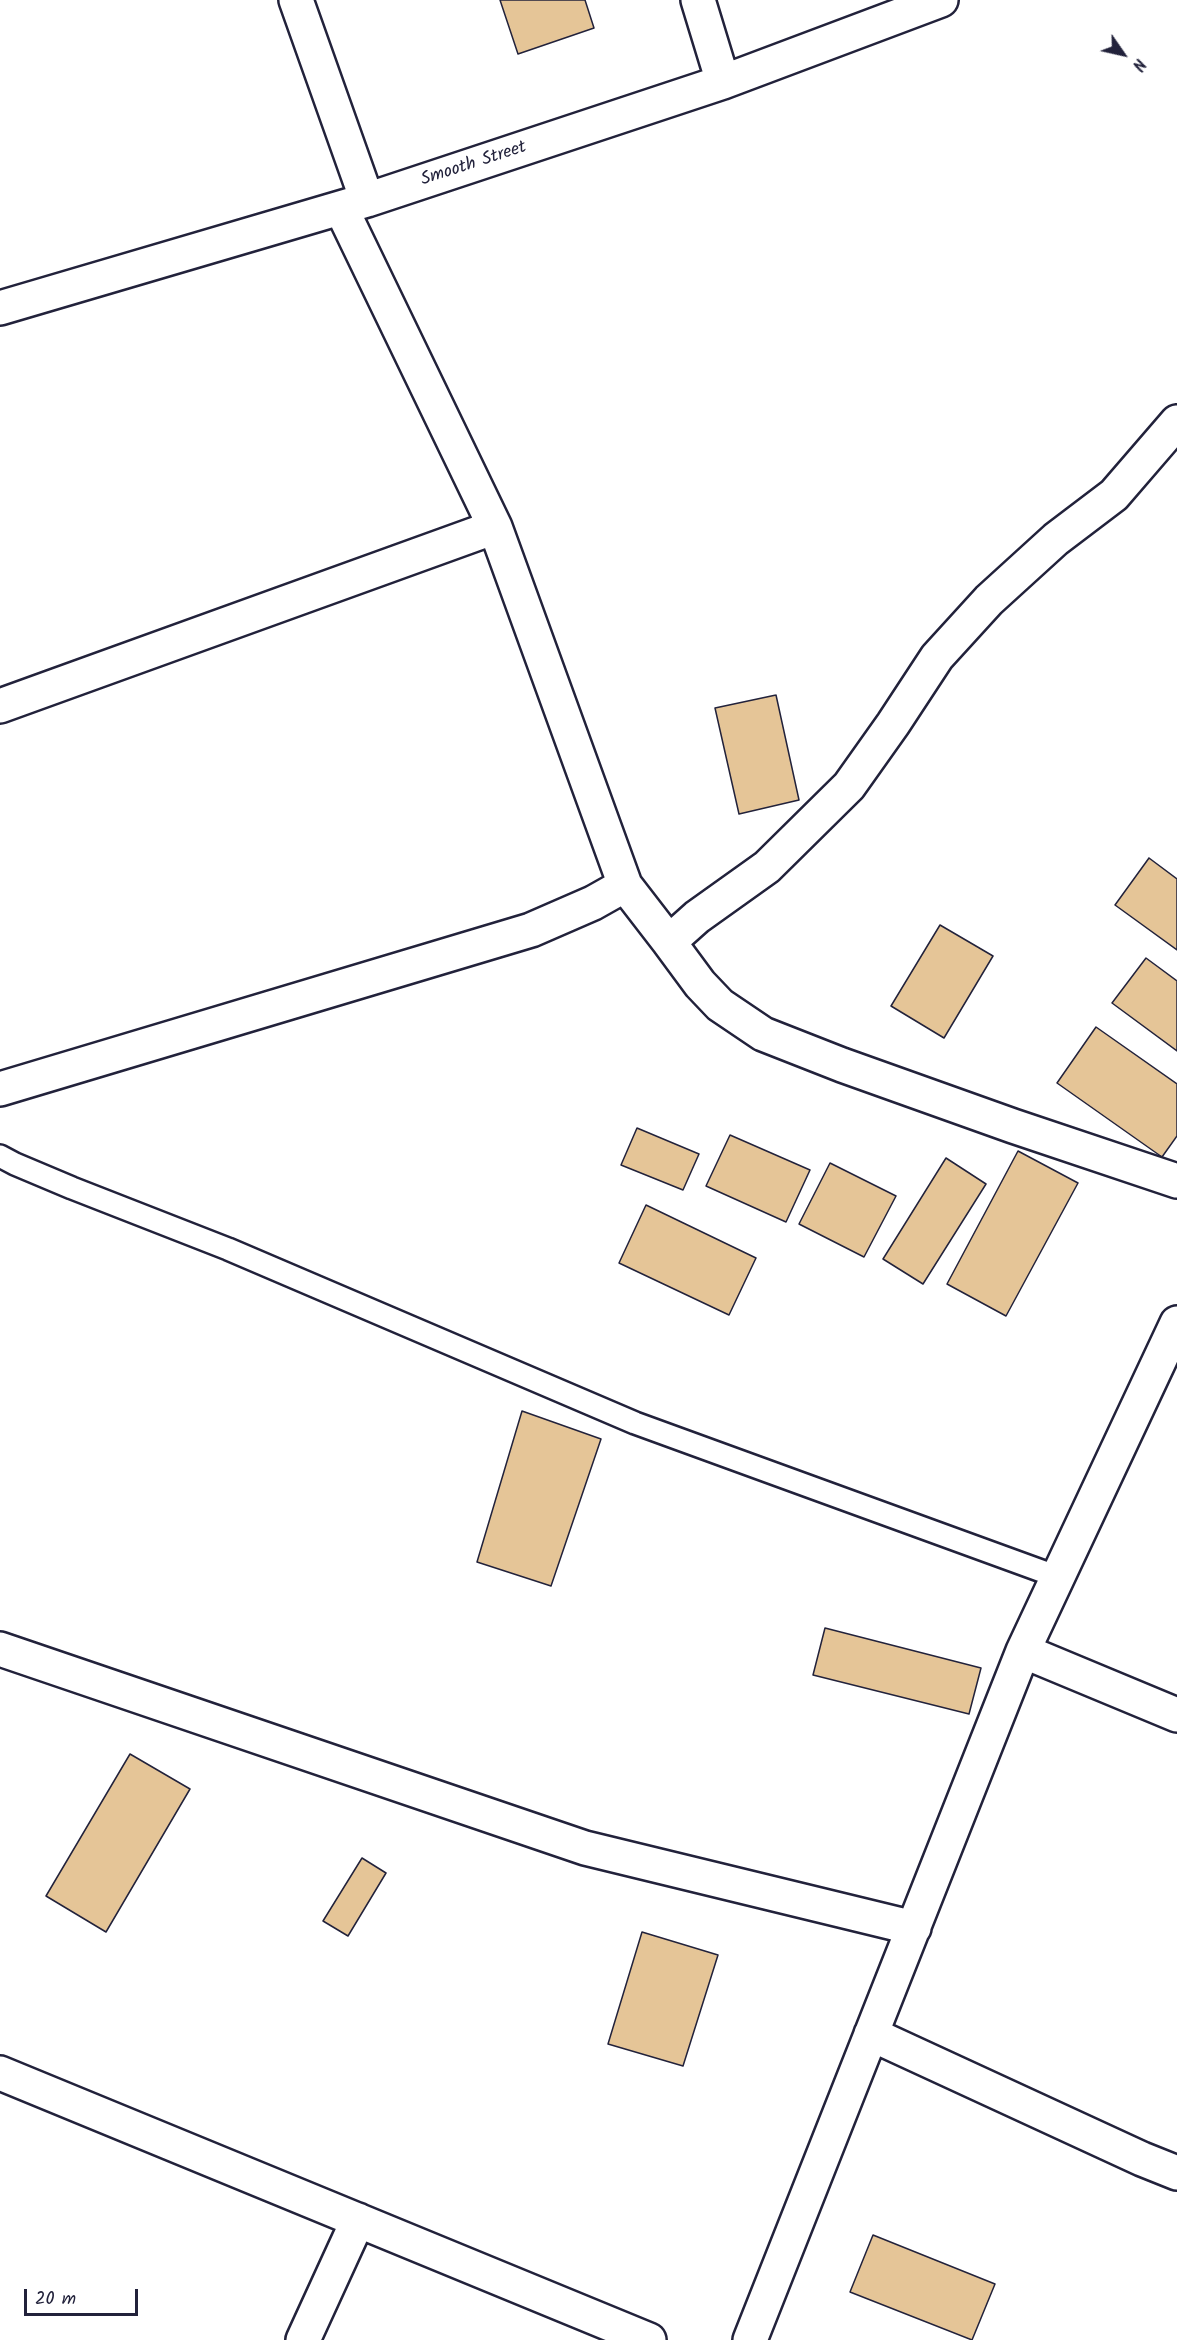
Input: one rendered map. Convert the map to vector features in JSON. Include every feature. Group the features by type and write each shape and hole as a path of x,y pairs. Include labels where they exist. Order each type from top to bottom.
{"street":[{"path":"296,0 354,204 495,528 625,885 700,984 720,1005 763,1034 1002,1122 1177,1181"},
{"path":"698,0 723,82"},
{"name":"Smooth Street","path":"0,308 354,204 723,82 942,0"},
{"path":"669,942 697,917 766,867 849,786 937,657 989,600 1048,546 1114,495 1177,422"},
{"path":"0,706 495,528"},
{"path":"0,1089 531,930 593,903 625,885"},
{"path":"750,2340 1023,1651 1177,1323"},
{"path":"0,1649 585,1848 914,1928"},
{"path":"1023,1651 1177,1715"},
{"path":"871,2034 1177,2173"},
{"path":"0,2073 649,2340"},
{"path":"303,2340 358,2220"}],"lane":[{"path":"0,1156 72,1188 228,1249 634,1423 1058,1577"}],"building":[{"path":"500,0 585,0 594,28 518,54"},
{"path":"776,695 799,800 739,814 715,708"},
{"path":"1149,858 1177,879 1177,950 1115,905"},
{"path":"940,925 993,956 944,1038 891,1006"},
{"path":"1146,958 1177,981 1177,1051 1112,1003"},
{"path":"1096,1027 1177,1084 1177,1136 1162,1157 1057,1083"},
{"path":"637,1128 699,1154 683,1190 621,1165"},
{"path":"730,1135 810,1170 786,1222 706,1186"},
{"path":"1018,1151 1078,1183 1006,1316 947,1284"},
{"path":"946,1158 986,1184 923,1284 883,1259"},
{"path":"830,1163 896,1196 864,1257 799,1224"},
{"path":"646,1205 756,1258 729,1315 619,1263"},
{"path":"522,1411 601,1439 551,1586 477,1562"},
{"path":"825,1628 981,1668 969,1714 813,1675"},
{"path":"130,1754 190,1789 106,1932 46,1896"},
{"path":"362,1858 386,1873 348,1936 323,1921"},
{"path":"642,1932 718,1955 683,2066 608,2044"},
{"path":"873,2235 995,2284 972,2340 850,2292"}]}
